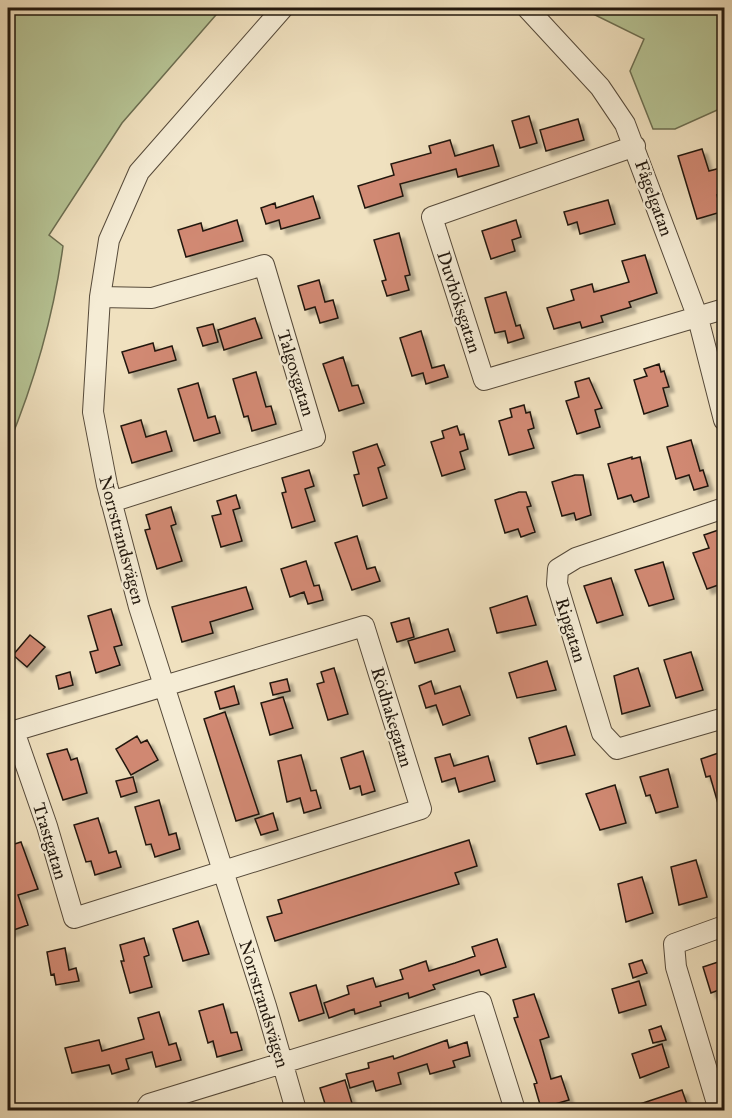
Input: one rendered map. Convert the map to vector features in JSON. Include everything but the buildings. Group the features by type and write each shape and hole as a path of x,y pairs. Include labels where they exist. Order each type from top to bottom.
{"street":[{"name":"Norrstrandsvägen","path":"283,8 139,172 109,240 100,297 93,412 111,502 164,685 296,1110"},
{"name":"Fågelgatan","path":"527,8 600,87 625,124 698,318 724,420"},
{"name":"Duvhöksgatan","path":"635,146 432,217 484,380 698,318"},
{"name":"Talgoxgatan","path":"100,297 152,298 264,265 315,437 111,502"},
{"path":"698,318 724,309"},
{"name":"Ripgatan","path":"724,508 576,558 558,569 557,584 602,733 617,748 724,718"},
{"name":"Rödhakegatan","path":"164,685 364,626 368,638 421,809 223,873"},
{"name":"Trastgatan","path":"164,685 14,731 47,826 74,918 223,873"},
{"path":"719,1110 676,967 674,944 724,926"},
{"path":"145,1110 150,1104 481,1002 515,1110"}],"green space":[{"path":"8,8 222,8 122,123 49,235 63,246 59,272 34,373 8,446"},
{"path":"581,8 724,8 724,107 675,129 653,129 630,71 644,39"}]}
